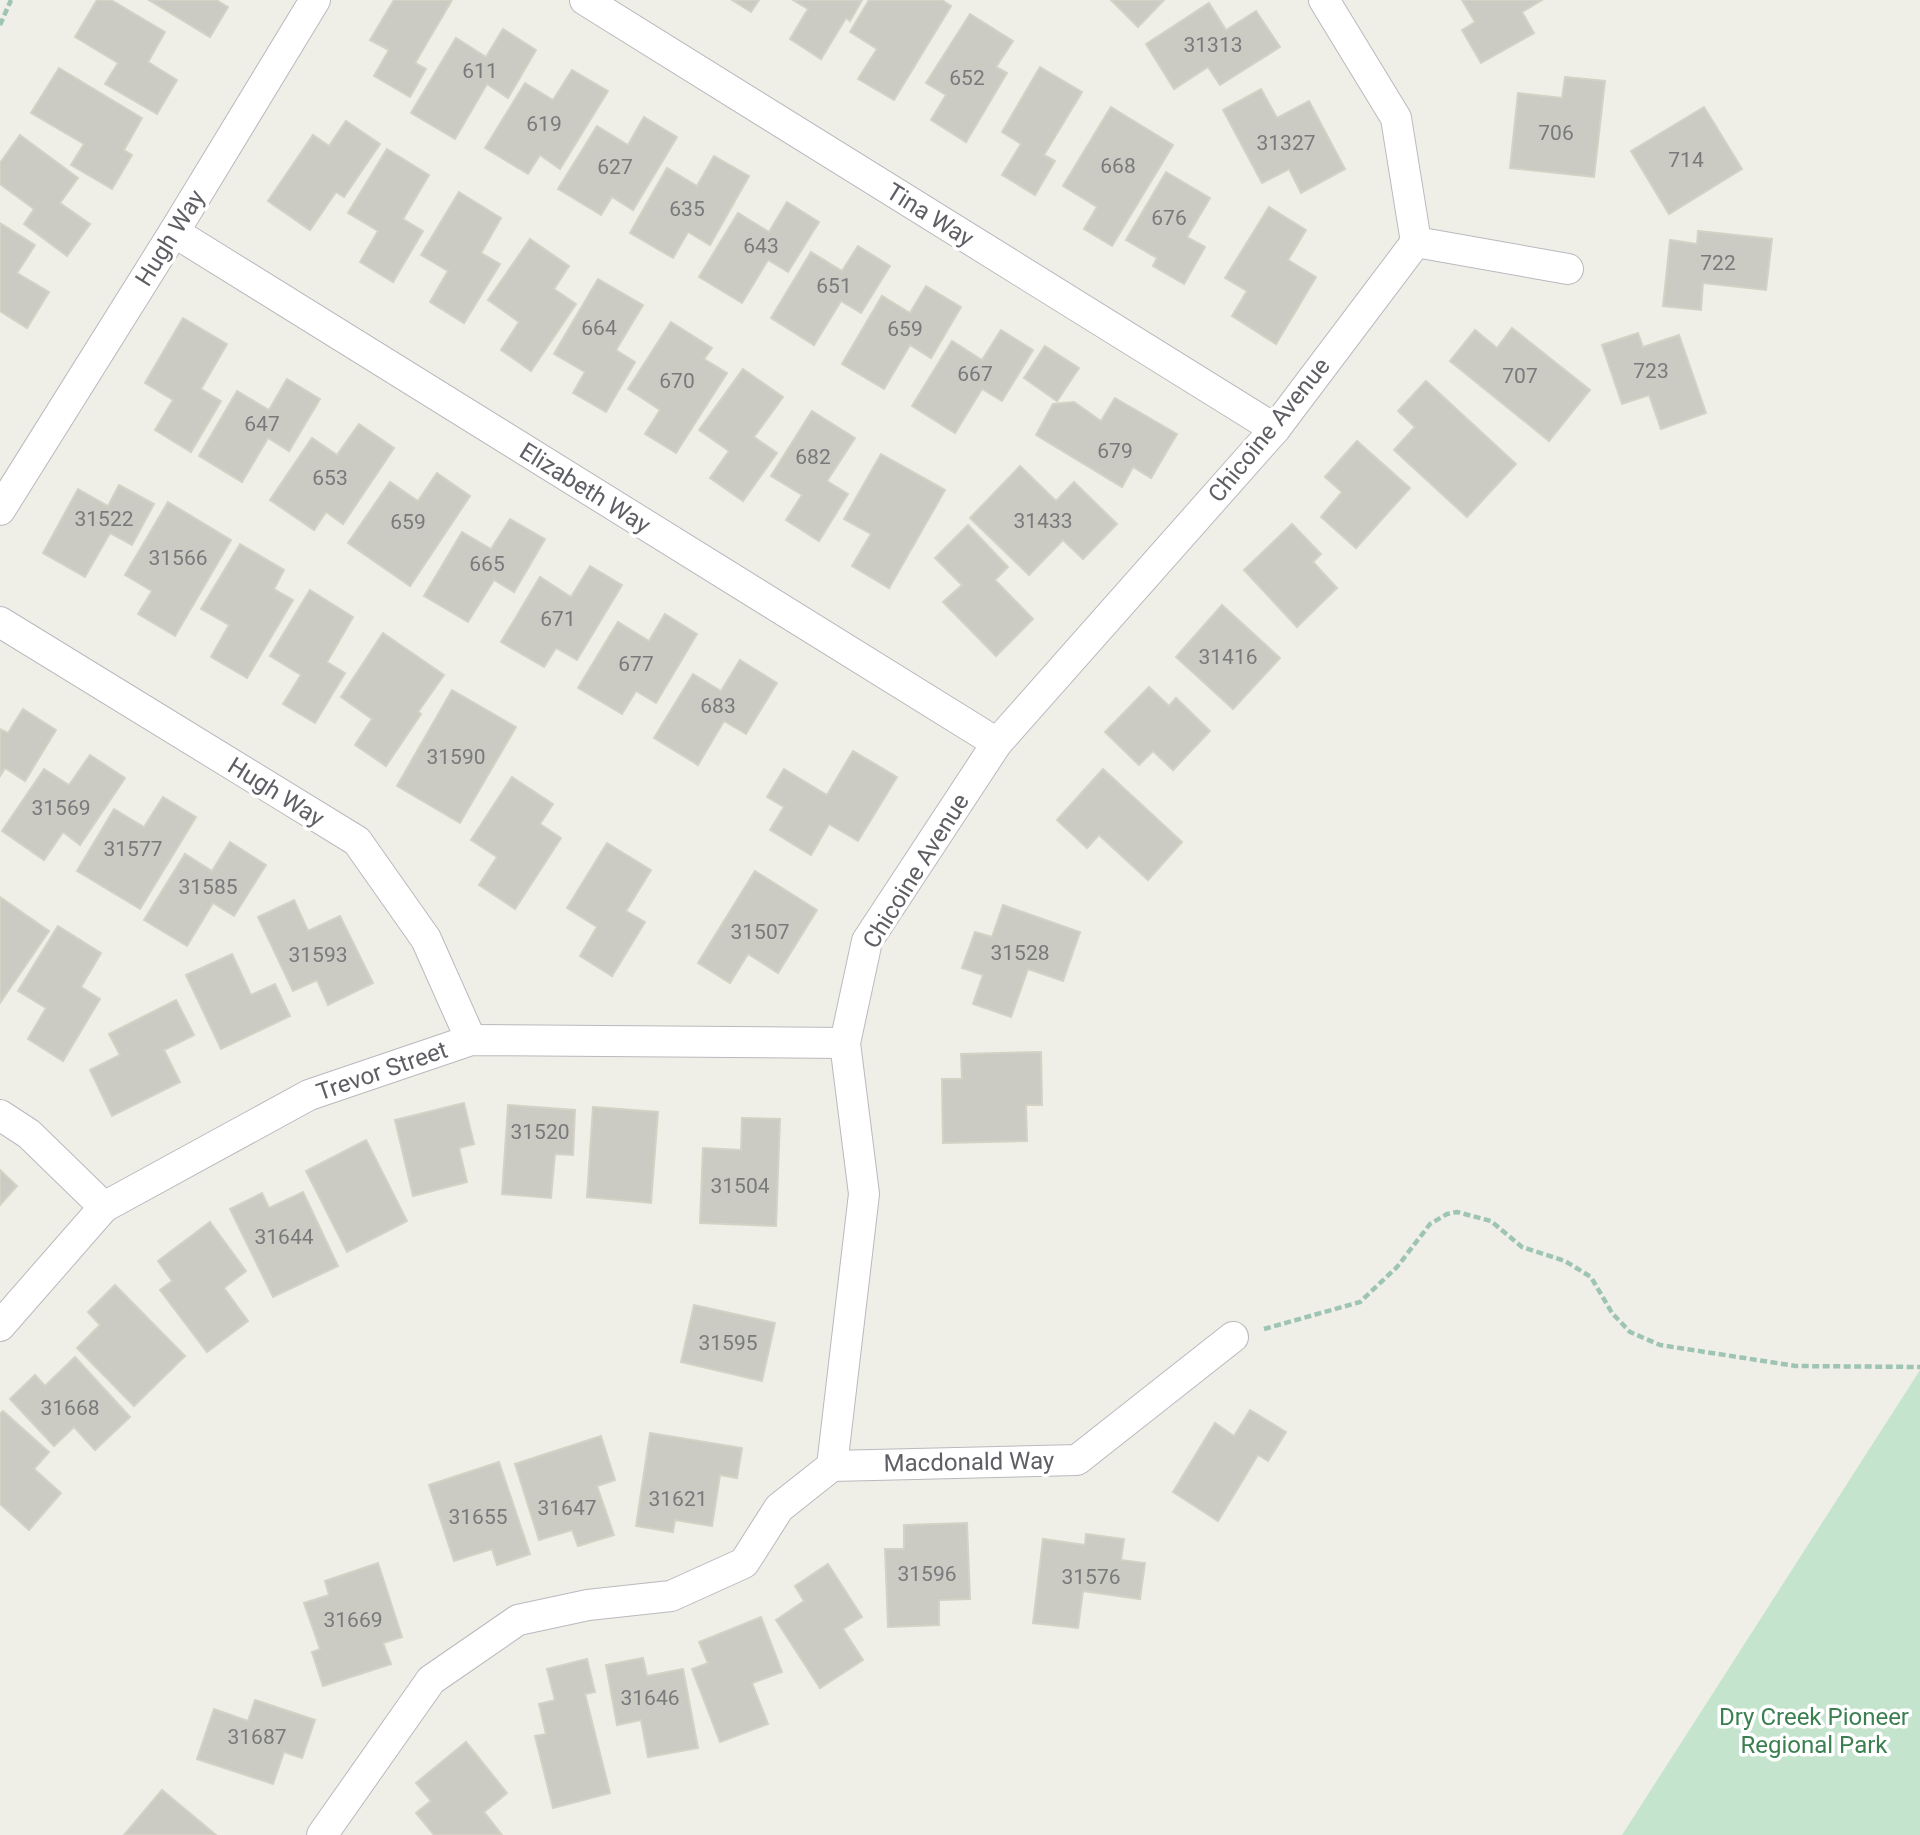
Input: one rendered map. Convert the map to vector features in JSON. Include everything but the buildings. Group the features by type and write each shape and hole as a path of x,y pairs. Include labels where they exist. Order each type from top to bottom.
{"street":[{"name":"Hugh Way","path":"0,510 315,0"},
{"name":"Tina Way","path":"585,0 1275,429"},
{"path":"1324,0 1395,118 1416,242 1568,269"},
{"name":"Elizabeth Way","path":"174,232 997,743"},
{"name":"Chicoine Avenue","path":"832,1466 864,1194 845,1043 867,941 997,743 1275,429 1416,242"},
{"name":"Hugh Way","path":"0,622 357,841 426,939 471,1040"},
{"name":"Trevor Street","path":"0,1326 104,1207 309,1095 471,1040 845,1043"},
{"path":"0,1115 29,1134 104,1207"},
{"name":"Macdonald Way","path":"832,1466 1077,1460 1233,1337"},
{"path":"322,1835 431,1680 518,1620 588,1605 671,1596 744,1563 779,1508 832,1466"}],"path":[{"path":"0,25 11,0"},
{"path":"1233,1337 1360,1302 1397,1267 1430,1224 1447,1214 1457,1212 1491,1221 1522,1247 1565,1261 1591,1277 1612,1313 1630,1332 1660,1345 1796,1366 1920,1367"}],"green space":[{"name":"Dry Creek Pioneer Regional Park","path":"1920,1370 1920,1835 1622,1835"}]}
